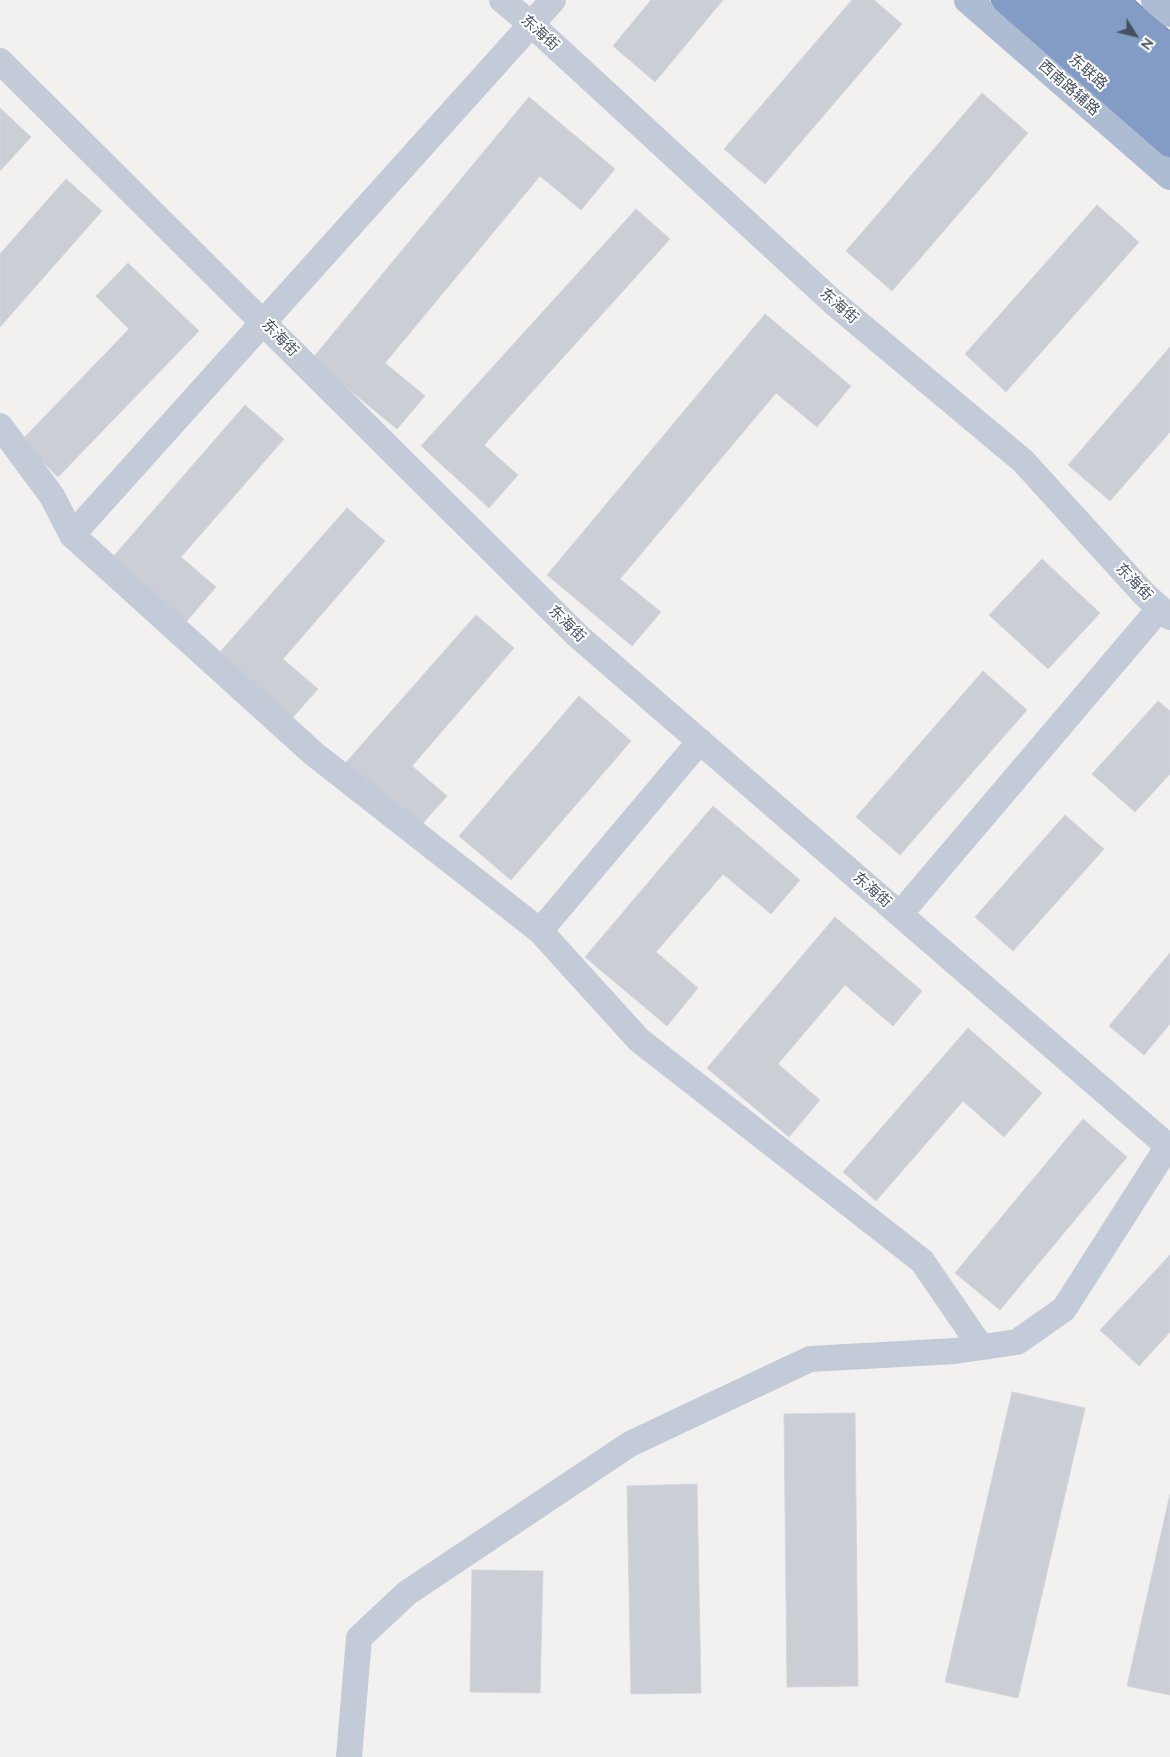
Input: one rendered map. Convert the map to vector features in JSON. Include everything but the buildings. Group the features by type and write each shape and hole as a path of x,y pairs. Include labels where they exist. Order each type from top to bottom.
{"highway":[{"name":"东联路","path":"1006,0 1170,143"},
{"path":"1041,0 1170,112"},
{"path":"1076,0 1170,82"},
{"path":"1112,0 1170,50"}],"main road":[{"name":"西南路辅路","path":"968,0 1170,176"},
{"path":"1155,0 1170,13"}],"street":[{"name":"东海街","path":"502,0 531,24 834,303 1023,461 1145,595 1165,613"},
{"path":"72,535 552,0"},
{"name":"东海街","path":"0,61 578,636 1169,1147"},
{"path":"0,426 52,496 72,535 314,754 540,932 639,1040 922,1261 981,1347"},
{"path":"900,914 1165,613"},
{"path":"540,932 700,741"},
{"path":"349,1757 359,1638 407,1593 630,1444 810,1359 955,1351 1017,1342 1064,1309 1169,1147"}]}
